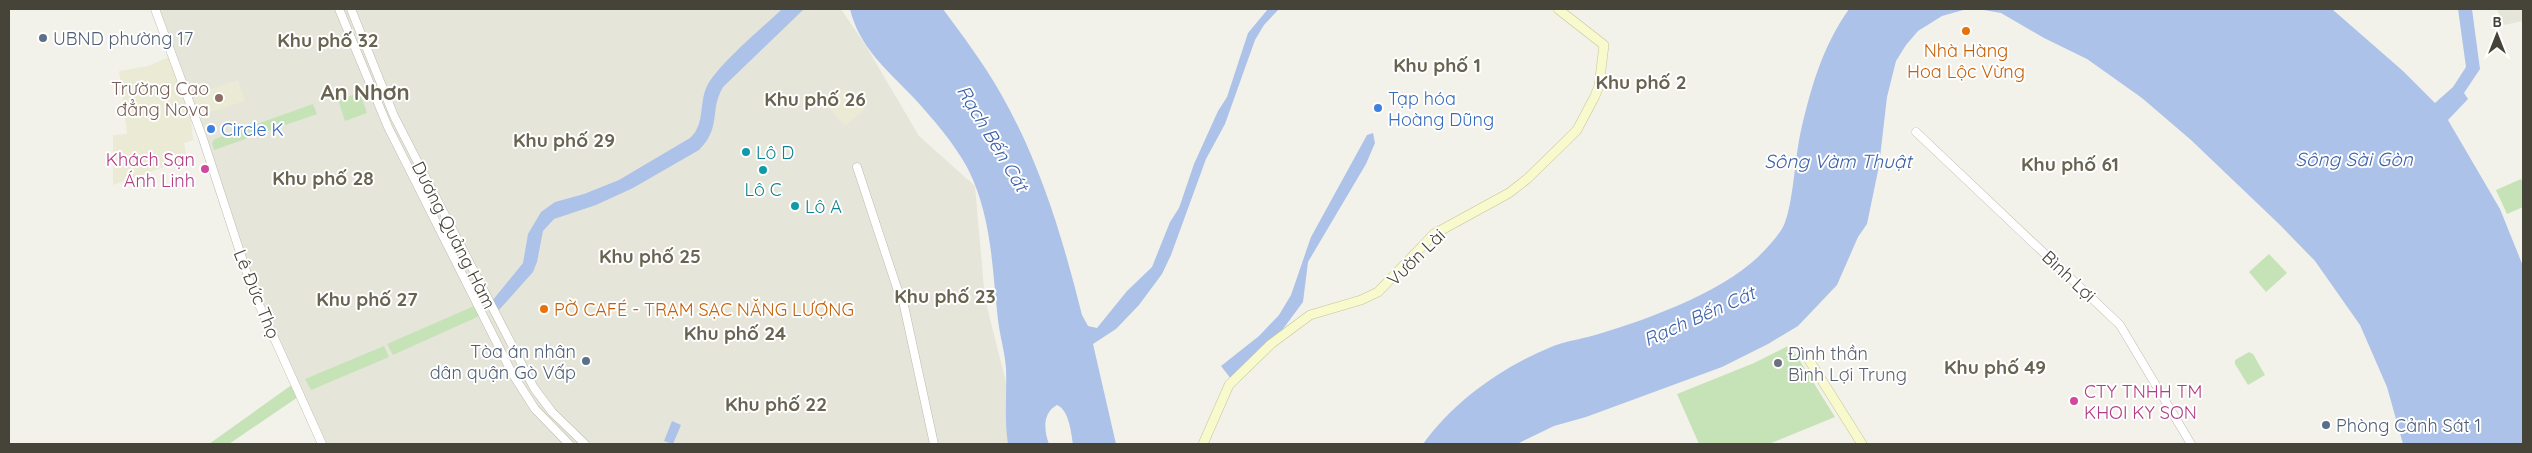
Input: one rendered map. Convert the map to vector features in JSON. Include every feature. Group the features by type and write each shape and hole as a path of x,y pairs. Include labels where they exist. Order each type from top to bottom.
{"main road":[{"name":"Vườn Lài","path":"1203,444 1229,384 1245,367 1289,329 1310,315 1361,300 1378,292 1434,234 1509,193 1527,179 1577,130 1599,86 1604,46 1558,9"},
{"path":"1806,355 1862,444"}],"street":[{"name":"Lê Đức Thọ","path":"155,9 203,139 252,289 322,444"},
{"name":"Dương Quảng Hàm","path":"339,9 388,127 525,394 544,419 569,444"},
{"name":"Dương Quảng Hàm","path":"351,9 394,116 534,388 552,412 585,444"},
{"name":"Bình Lợi","path":"1916,132 2120,325 2191,444"},
{"path":"857,167 903,302 934,444"},
{"path":"525,394 534,388"}],"shaded area":[{"path":"154,9 841,9 866,46 919,136 975,186 985,299 1006,382 1026,437 1024,444 322,444 268,326"},
{"path":"2497,9 2523,9 2523,21 2504,25"},
{"path":"169,57 191,119 193,140 184,143 187,159 113,185 113,135 127,134 119,71 148,66"},
{"name":"Trường Cao đẳng Nova","path":"238,80 245,101 201,115 193,95"},
{"path":"844,89 851,92 865,109 845,126 826,104"}],"green space":[{"path":"356,94 361,96 367,113 345,121 338,100"},
{"path":"313,104 317,114 214,150 212,143 215,139"},
{"path":"2521,179 2523,184 2523,207 2507,214 2496,190"},
{"path":"2269,254 2287,273 2266,292 2249,272"},
{"path":"481,303 486,313 393,355 387,344"},
{"path":"1790,345 1835,417 1769,444 1699,444 1677,394 1754,363"},
{"path":"384,346 389,357 311,390 305,379"},
{"path":"2249,352 2253,354 2265,375 2248,385 2235,364 2235,360"},
{"path":"293,384 298,397 229,444 209,444"}],"water":[{"path":"782,9 804,9 723,87 710,134 699,150 633,188 596,205 554,219 543,231 537,262 533,272 499,310 492,301 523,263 528,234 541,212 555,202 584,194 619,180 690,138 698,126 705,91 714,75 732,55"},
{"name":"Rạch Bến Cát","path":"850,9 943,9 988,72 1015,120 1049,202 1067,258 1082,315 1088,326 1097,328 1127,291 1152,267 1170,222 1179,208 1194,164 1218,111 1227,97 1248,33 1268,9 1279,9 1264,25 1255,40 1225,124 1206,159 1171,255 1162,274 1139,305 1116,329 1093,344 1116,444 1073,444 1067,416 1057,405 1052,408 1047,417 1045,428 1049,444 1008,444 1005,363 998,320 990,243 976,187 962,159 943,132 867,46 854,23"},
{"name":"Sông Vàm Thuật","path":"1849,9 1967,9 1942,16 1918,31 1896,61 1887,97 1879,166 1867,224 1858,237 1837,285 1798,326 1768,344 1722,367 1586,417 1554,426 1517,444 1423,444 1435,428 1464,400 1497,375 1533,355 1556,345 1631,324 1678,306 1722,283 1742,270 1761,254 1776,238 1784,225 1792,194 1800,135 1813,85 1831,38"},
{"name":"Sông Sài Gòn","path":"1978,9 2332,9 2403,71 2435,103 2453,87 2466,67 2458,9 2472,9 2480,69 2464,93 2468,99 2448,120 2500,209 2523,266 2523,444 2403,444 2387,387 2360,325 2315,261 2280,225 2191,140 2142,98 2087,59 2044,38 2001,13"},
{"path":"1373,133 1375,143 1366,164 1308,262 1303,302 1277,337 1241,367 1231,379 1221,366 1259,336 1279,315 1291,295 1311,237 1367,135"},
{"path":"672,421 681,425 673,444 664,441"}],"place":[{"name":"Nhà Hàng Hoa Lộc Vừng","path":"1966,31"},
{"name":"UBND phường 17","path":"43,38"},
{"name":"Trường Cao đẳng Nova","path":"219,98"},
{"name":"Tạp hóa Hoàng Dũng","path":"1378,108"},
{"name":"Circle K","path":"211,129"},
{"name":"Lô D","path":"746,152"},
{"name":"Khách Sạn Ánh Linh","path":"205,169"},
{"name":"Lô C","path":"763,170"},
{"name":"Lô A","path":"795,206"},
{"name":"PỜ CAFÉ - TRẠM SẠC NĂNG LƯỢNG","path":"544,309"},
{"name":"Tòa án nhân dân quận Gò Vấp","path":"586,361"},
{"name":"Đình thần Bình Lợi Trung","path":"1778,363"},
{"name":"CTY TNHH TM KHOI KY SON","path":"2074,401"},
{"name":"Phòng Cảnh Sát 1","path":"2326,425"}],"district":[{"name":"Khu phố 32","path":"328,40"},
{"name":"Khu phố 1","path":"1437,65"},
{"name":"Khu phố 2","path":"1641,82"},
{"name":"An Nhơn","path":"365,92"},
{"name":"Khu phố 26","path":"815,99"},
{"name":"Khu phố 29","path":"564,140"},
{"name":"Khu phố 61","path":"2070,164"},
{"name":"Khu phố 28","path":"323,178"},
{"name":"Khu phố 25","path":"650,256"},
{"name":"Khu phố 23","path":"945,296"},
{"name":"Khu phố 27","path":"367,299"},
{"name":"Khu phố 24","path":"735,333"},
{"name":"Khu phố 49","path":"1995,367"},
{"name":"Khu phố 22","path":"776,404"}]}
